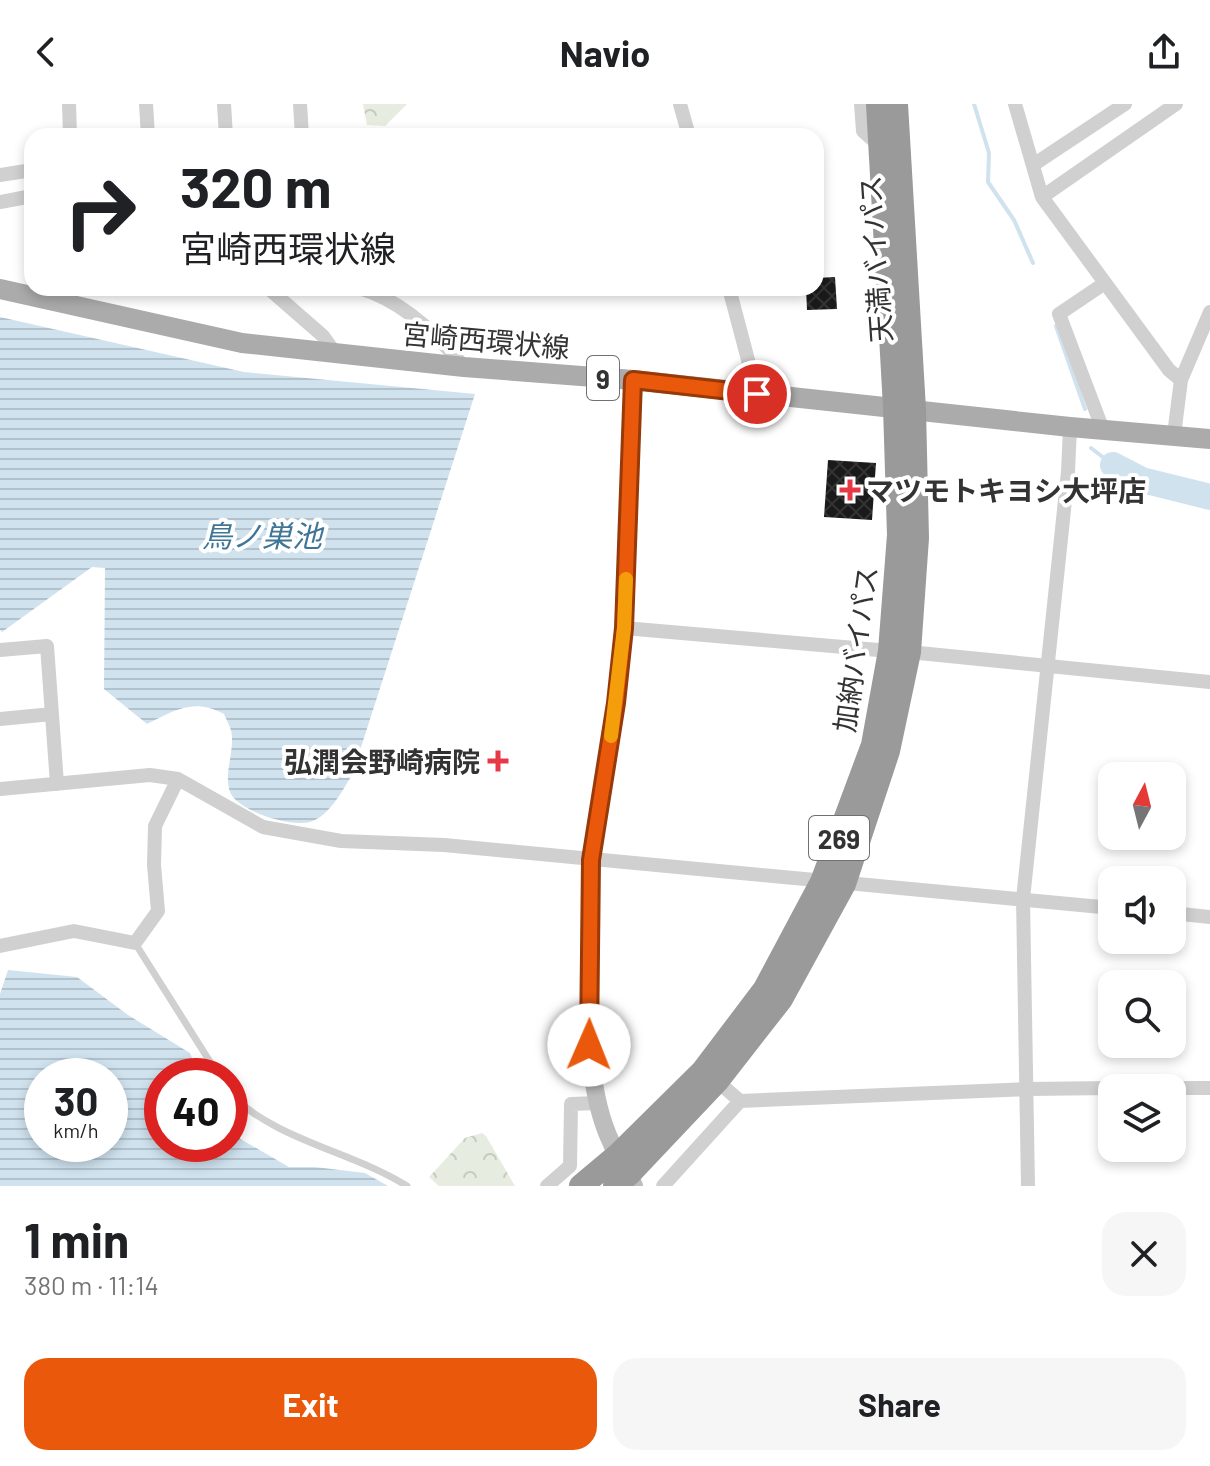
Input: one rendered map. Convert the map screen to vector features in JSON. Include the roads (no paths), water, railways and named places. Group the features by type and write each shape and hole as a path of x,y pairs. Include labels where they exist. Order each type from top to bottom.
{"highway":[{"name":"天満バイパス","path":"878,104 905,408"},
{"name":"天満バイパス","path":"896,104 905,408"},
{"name":"加納バイパス","path":"581,1186 624,1175 717,1081 781,999 833,883 899,651 917,538 905,408"},
{"name":"加納バイパス","path":"624,1175 765,989 833,883"}],"main road":[{"name":"宮崎西環状線","path":"0,289 24,294"},
{"name":"宮崎西環状線","path":"31,296 242,343 1210,439"}],"street":[{"path":"69,104 70,128"},
{"path":"146,104 148,128"},
{"path":"224,104 226,128"},
{"path":"300,104 302,128"},
{"path":"680,104 687,128"},
{"path":"861,104 863,131 880,146"},
{"path":"1015,104 1042,197 1169,370 1181,380"},
{"path":"1033,165 1125,104"},
{"path":"1042,197 1176,104"},
{"path":"0,173 24,171"},
{"path":"0,202 24,198"},
{"path":"1103,430 1059,314 1105,283"},
{"path":"277,296 323,336 336,354"},
{"path":"380,296 407,312 447,346 464,367"},
{"path":"731,296 757,394"},
{"path":"1174,435 1181,380 1210,312"},
{"path":"624,1175 598,1103 589,1045 591,860 616,703 624,628 633,380"},
{"path":"1028,1186 1023,899 1068,472 1070,427"},
{"path":"624,628 1047,664 1210,682"},
{"path":"0,650 47,646 57,784"},
{"path":"0,719 52,714"},
{"path":"0,789 150,775 178,779 263,827 341,841 444,845 1098,907"},
{"path":"0,946 74,931 135,943 158,911 155,826 178,779"},
{"path":"1186,914 1210,917"},
{"path":"717,1081 740,1101 1098,1088"},
{"path":"1186,1088 1210,1088"},
{"path":"663,1186 740,1101"},
{"path":"547,1186 570,1166 571,1104 598,1103"}],"lane":[{"path":"135,943 208,1058"},
{"path":"248,1110 381,1170 407,1186"}],"water":[{"name":"鳥ノ巣池","path":"0,317 244,372 475,394 352,775 336,801 313,821 293,823 267,817 235,799 230,792 228,779 232,734 224,714 194,706 176,710 147,724 104,689 105,568 92,567 2,632 0,630"},
{"path":"8,970 77,977 128,1015 190,1053 192,1058 144,1058 144,1162 248,1162 248,1143 289,1167 365,1173 388,1186 0,1186 0,994"}],"waterway":[{"path":"974,104 989,153 988,182 1014,220 1033,263"},
{"path":"1056,326 1085,409"},
{"path":"1091,448 1113,465"},
{"path":"1113,465 1142,480 1210,497"}],"place":[{"name":"マツモトキヨシ大坪店","path":"850,490"},
{"name":"弘潤会野崎病院","path":"498,761"}]}
